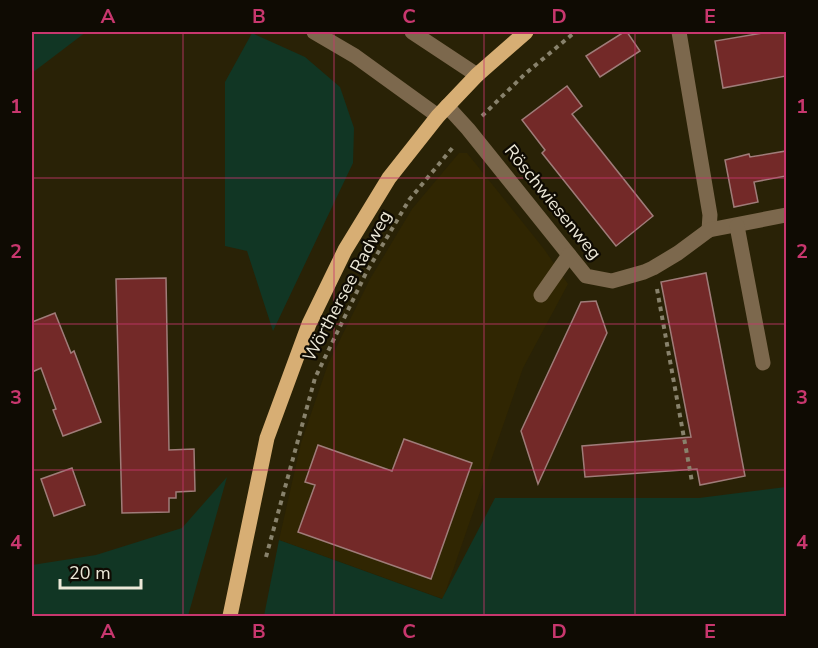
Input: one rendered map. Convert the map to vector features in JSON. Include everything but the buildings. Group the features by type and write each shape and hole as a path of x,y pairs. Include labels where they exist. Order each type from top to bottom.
{"main road":[{"path":"230,616 267,438 309,324 345,250 389,178 443,111 477,75 526,32"}],"street":[{"name":"Röschwiesenweg","path":"314,32 356,56 468,129 586,276 612,281 653,268 709,230 786,215"},
{"path":"412,32 477,75"},
{"path":"679,32 710,215 709,230"},
{"path":"737,226 763,363"},
{"path":"541,295 568,255"}],"path":[{"name":"Wörthersee Radweg","path":"264,567 315,378 366,273 409,200 468,129 525,74 575,32"},
{"path":"653,268 692,482"}],"shaded area":[{"path":"459,153 467,153 544,249 568,284 523,368 443,599 279,540 301,443 328,364 370,279 412,209"}],"green space":[{"path":"32,32 86,32 32,73"},
{"path":"252,33 305,57 340,87 354,128 353,163 273,331 247,251 225,246 225,82"},
{"path":"227,477 188,616 32,616 32,565 96,555 182,528"},
{"path":"786,487 786,616 264,616 279,540 442,599 495,498 699,498"}]}
